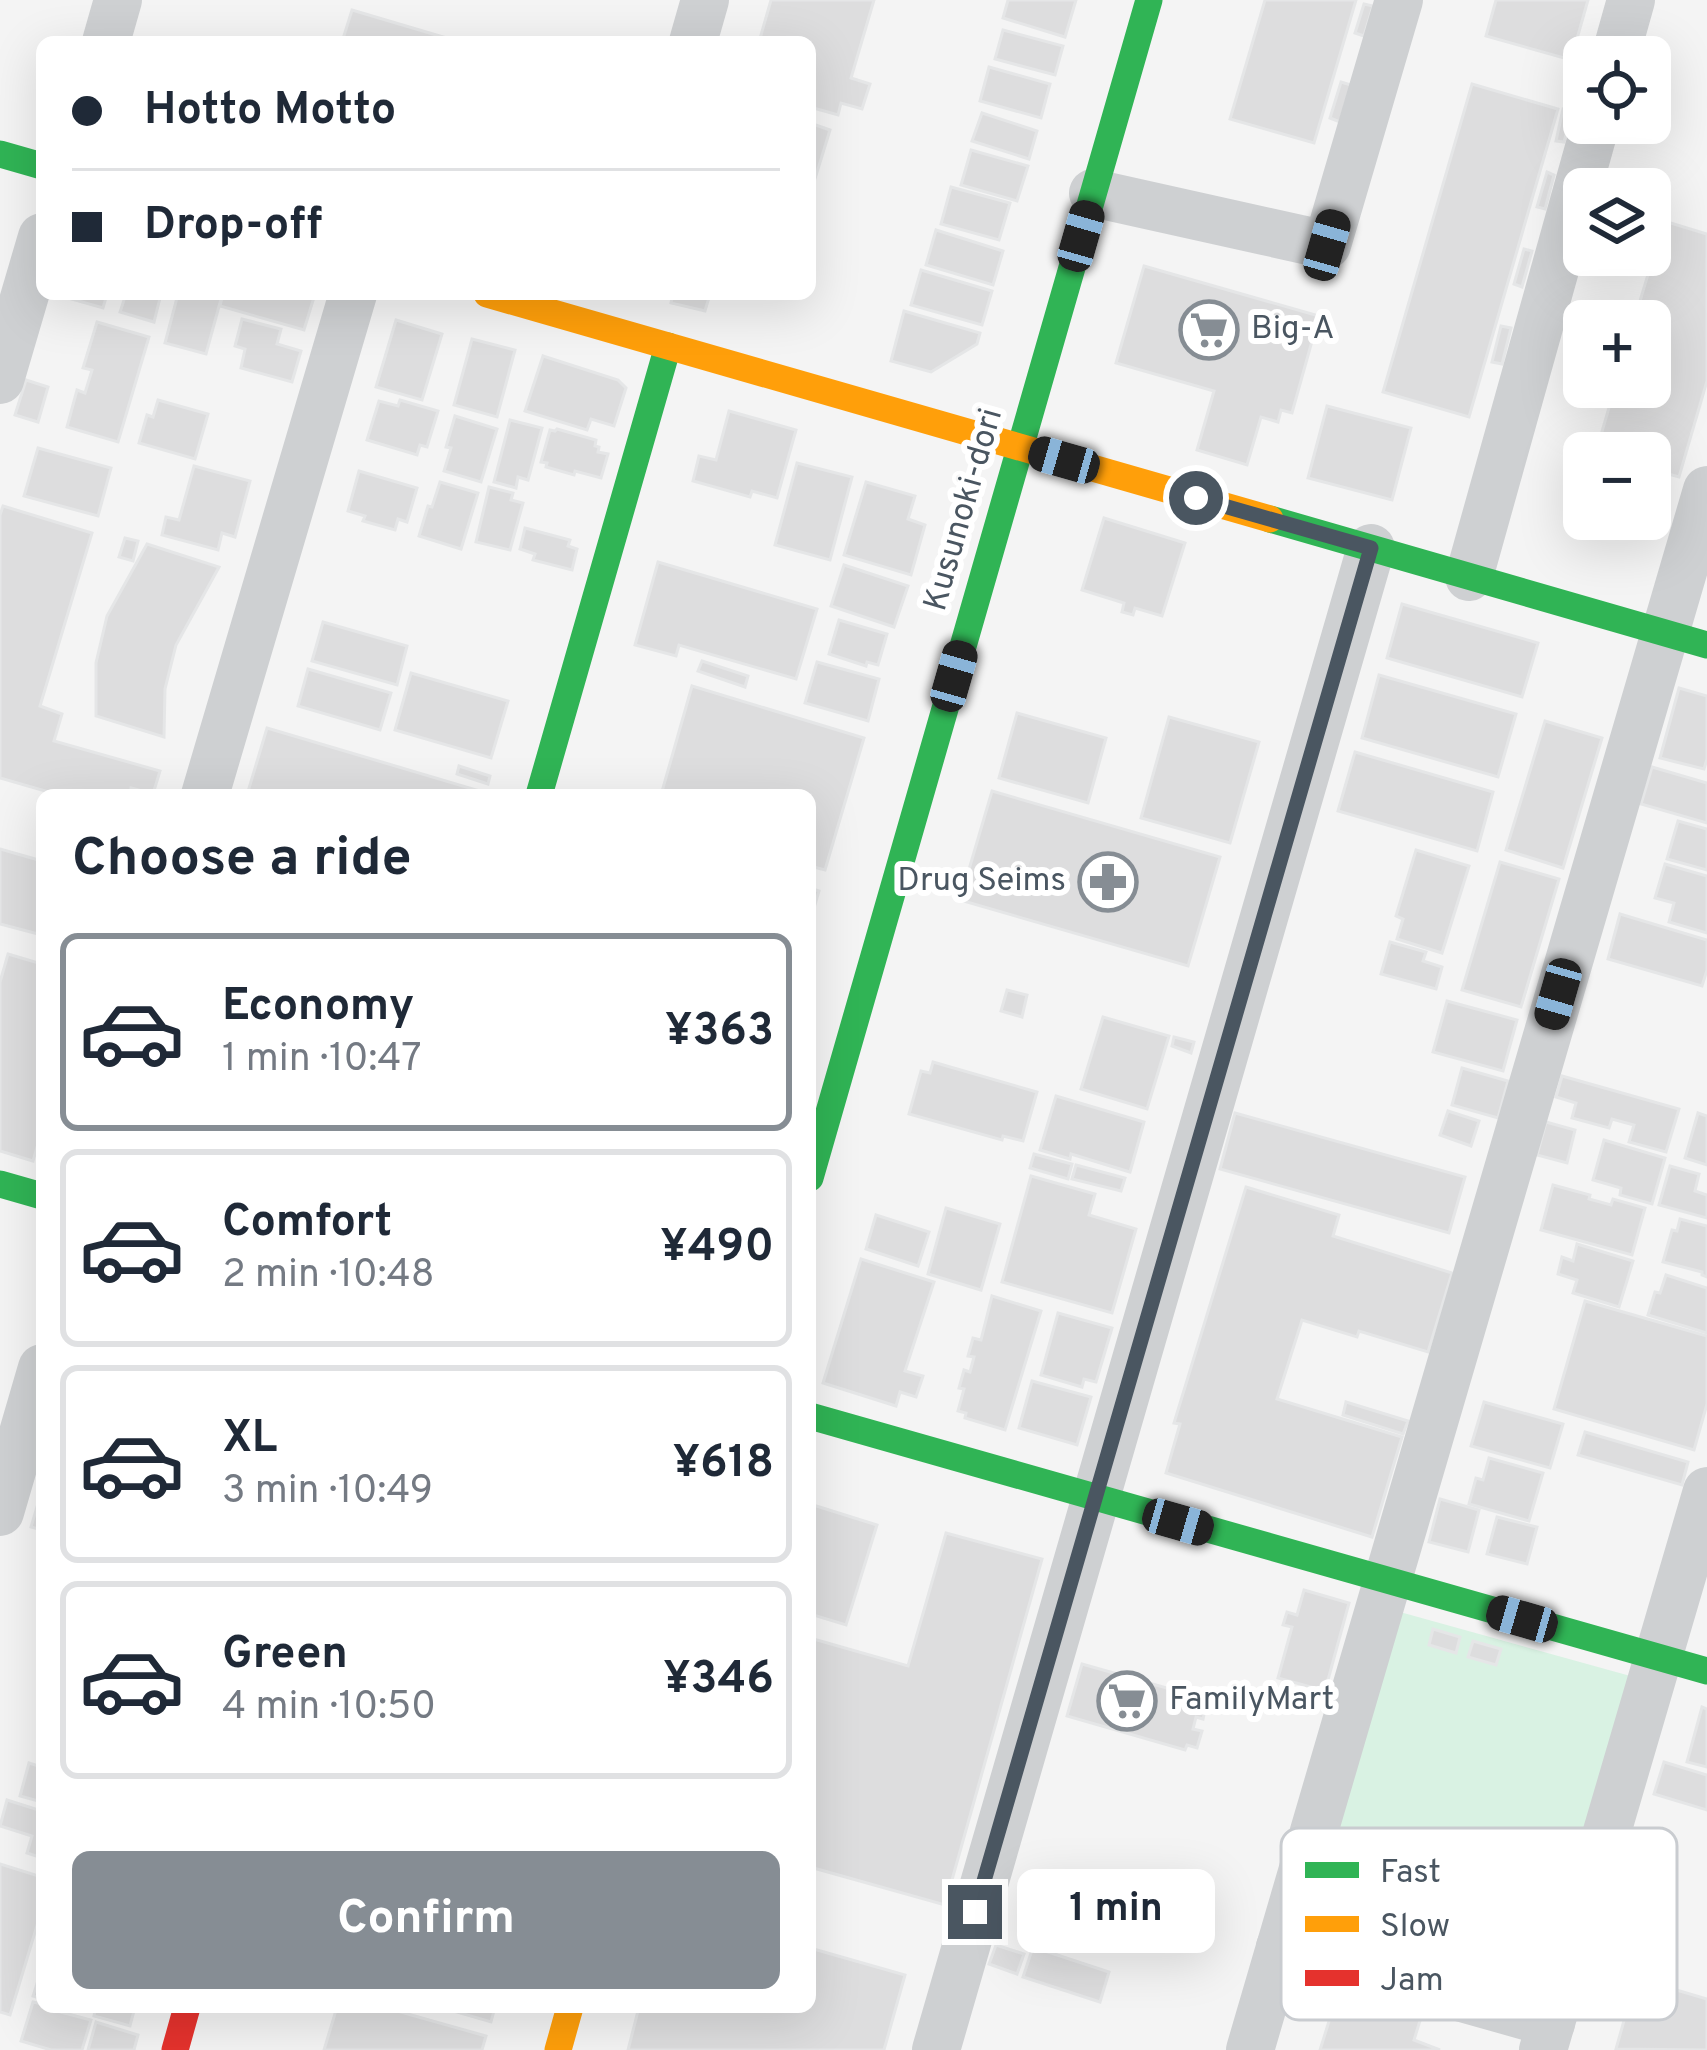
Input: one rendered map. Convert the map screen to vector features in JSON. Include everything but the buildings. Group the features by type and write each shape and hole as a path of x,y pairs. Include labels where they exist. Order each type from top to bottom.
{"street":[{"path":"108,36 118,0"},
{"path":"695,36 704,0"},
{"name":"Kusunoki-dori","path":"816,1157 1149,0"},
{"path":"1093,194 1327,245 1399,0"},
{"path":"1621,36 1631,0"},
{"path":"1469,577 1591,144"},
{"path":"0,154 36,164"},
{"path":"0,380 36,257"},
{"path":"208,789 351,300"},
{"path":"530,300 617,312 668,346 1685,639"},
{"path":"541,789 668,346"},
{"path":"1314,1828 1386,1581 1685,639 1707,490"},
{"path":"936,2050 1371,548"},
{"path":"0,1184 36,1194"},
{"path":"0,1512 36,1389"},
{"path":"816,1418 1707,1671"},
{"path":"1608,1828 1707,1491"},
{"path":"1250,2050 1281,1944"},
{"path":"175,2050 186,2013"},
{"path":"558,2050 568,2013"},
{"path":"1497,2020 1547,2037"}],"green space":[{"path":"1400,1612 1634,1677 1591,1828 1339,1828"}],"traffic: fast":[{"path":"816,1157 1149,0"},
{"path":"0,154 36,164"},
{"path":"541,789 668,346"},
{"path":"1270,519 1707,645"},
{"path":"0,1184 36,1194"},
{"path":"816,1418 1707,1671"}],"traffic: slow":[{"path":"508,300 1270,519"},
{"path":"558,2050 568,2013"}],"traffic: jam":[{"path":"175,2050 185,2013"}],"place":[{"name":"Big-A","path":"1209,330"},
{"name":"Drug Seims","path":"1108,882"},
{"name":"FamilyMart","path":"1127,1701"}],"route":[{"path":"975,1912 1371,548 1196,498"}]}
